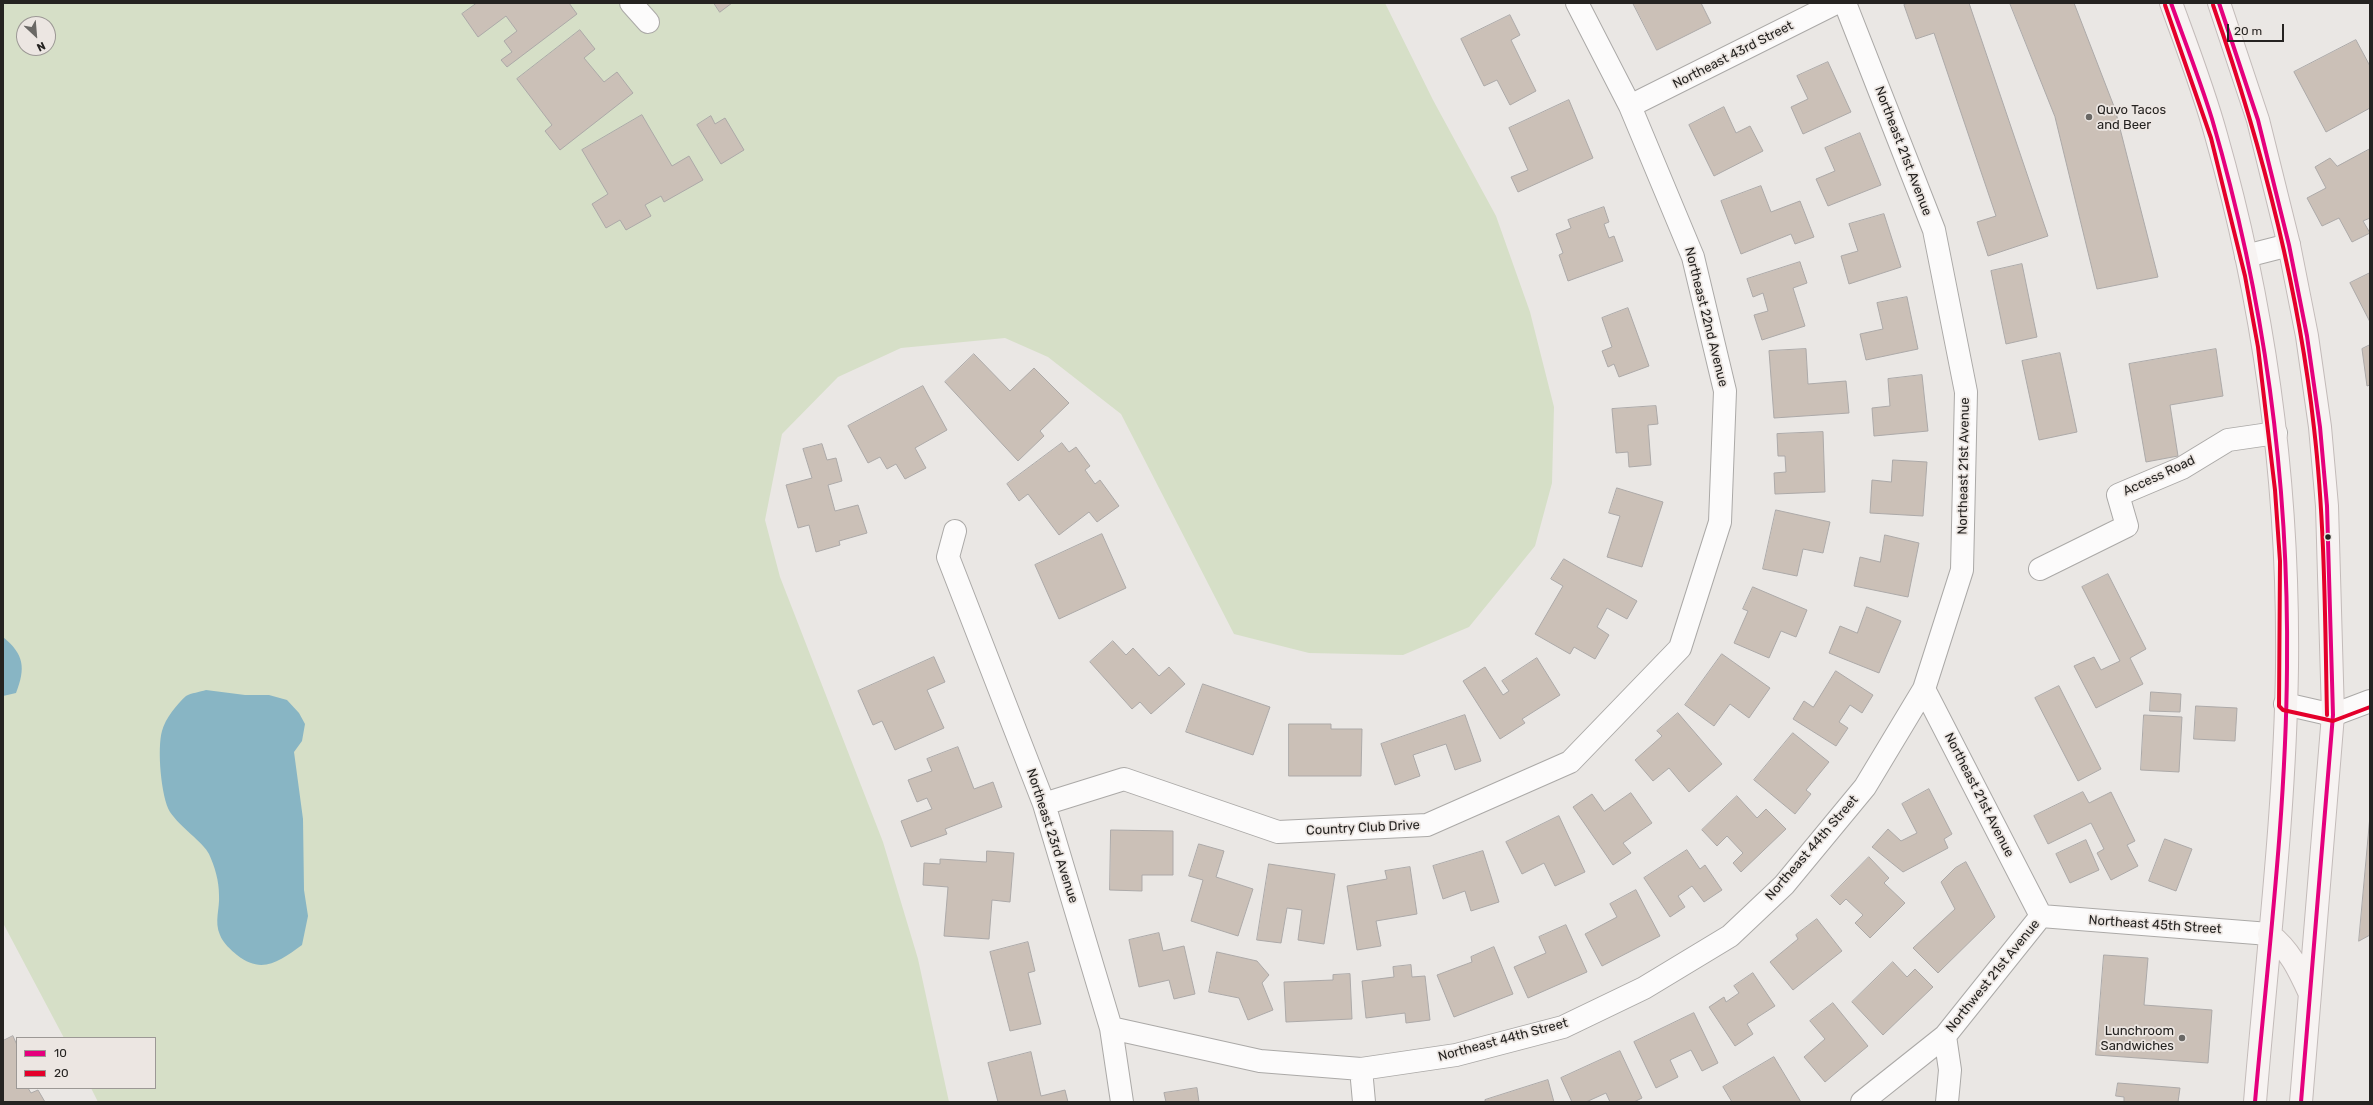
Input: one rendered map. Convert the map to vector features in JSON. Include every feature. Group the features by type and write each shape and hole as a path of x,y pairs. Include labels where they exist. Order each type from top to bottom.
{"main road":[{"path":"2171,3 2216,135 2246,256 2263,347 2276,433 2286,589 2285,704 2278,831 2255,1102"},
{"path":"2219,3 2258,120 2289,245 2307,336 2320,427 2331,578 2334,715 2302,1102"},
{"path":"2269,934 2283,944 2296,963 2311,995"}],"street":[{"path":"632,3 648,22"},
{"name":"Northeast 22nd Avenue","path":"1577,3 1630,106 1693,257 1725,391 1720,522 1680,648"},
{"name":"Northeast 43rd Street","path":"1630,106 1836,3"},
{"name":"Northeast 21st Avenue","path":"1845,3 1934,230 1966,392 1962,570 1924,688 2041,916"},
{"path":"2246,256 2289,245"},
{"name":"Access Road","path":"2040,569 2127,526 2118,495 2182,468 2228,440 2276,433"},
{"name":"Northeast 23rd Avenue","path":"955,531 948,557 1044,804 1111,1028 1122,1102"},
{"name":"Country Club Drive","path":"1044,804 1124,779 1278,832 1427,825 1570,762 1680,648"},
{"name":"Northeast 44th Street","path":"1111,1028 1260,1061 1361,1069 1456,1055 1563,1027 1644,988 1730,936 1784,885 1865,787 1924,688"},
{"path":"2285,704 2334,715 2370,701"},
{"name":"Northeast 45th Street","path":"2041,916 2269,934"},
{"name":"Northwest 21st Avenue","path":"1945,1036 2041,916"},
{"path":"1862,1102 1945,1036"},
{"path":"1945,1036 1950,1070 1947,1102"},
{"path":"1361,1069 1364,1102"}],"green space":[{"path":"3,3 1385,3 1433,100 1496,216 1530,312 1554,407 1552,483 1535,546 1469,627 1403,655 1309,653 1234,634 1121,414 1048,357 1005,338 901,348 838,377 782,434 765,520 780,577 883,842 918,959 949,1102 98,1102 92,1089 156,1089 156,1037 63,1037 3,923"}],"water":[{"path":"3,637 15,649 19,656 22,669 16,693 3,696"},
{"path":"206,690 245,695 269,695 287,700 299,713 305,724 302,741 294,752 303,819 304,890 308,916 302,945 271,964 263,965 246,961 223,941 217,925 219,900 218,885 209,854 202,844 174,818 170,812 164,795 160,749 164,726 172,712 186,696"}],"building":[{"path":"477,3 569,3 577,14 507,67 501,60 512,52 504,41 517,31 506,16 478,37 462,14"},
{"path":"714,3 732,3 720,12"},
{"path":"1633,3 1701,3 1711,23 1657,50"},
{"path":"1909,3 1969,3 2048,236 1988,256 1977,222 1996,216 1934,33 1916,39 1904,5"},
{"path":"2010,3 2074,3 2115,109 2158,277 2097,289 2055,117"},
{"path":"1510,15 1520,35 1511,40 1536,91 1510,105 1497,80 1484,86 1461,39"},
{"path":"580,30 595,49 584,58 604,82 617,72 633,93 560,150 545,131 552,125 517,79"},
{"path":"2356,40 2370,66 2370,108 2326,132 2294,72"},
{"path":"1828,62 1851,112 1803,134 1791,107 1808,99 1797,76"},
{"path":"1569,100 1593,158 1518,192 1511,177 1528,170 1509,128"},
{"path":"1724,107 1736,133 1750,126 1763,151 1714,176 1689,125"},
{"path":"642,115 672,166 689,156 703,180 664,202 661,196 645,205 651,216 626,230 620,220 606,228 592,204 608,194 582,150"},
{"path":"711,116 715,124 725,118 744,150 721,164 697,125"},
{"path":"1860,133 1881,185 1828,206 1816,179 1835,171 1825,148"},
{"path":"2370,149 2370,218 2363,221 2370,233 2352,242 2339,218 2322,226 2307,198 2326,188 2315,167 2330,158 2337,166"},
{"path":"1761,186 1771,212 1800,201 1814,237 1795,244 1791,234 1741,254 1721,201"},
{"path":"1604,207 1609,222 1604,224 1609,238 1614,236 1623,261 1568,281 1559,255 1563,253 1556,234 1571,228 1568,220"},
{"path":"1884,214 1901,267 1849,284 1841,256 1858,251 1849,224"},
{"path":"1800,262 1807,283 1793,288 1805,326 1762,340 1754,315 1768,311 1763,293 1753,297 1747,279"},
{"path":"2022,264 2037,337 2006,344 1991,271"},
{"path":"2370,273 2370,322 2350,283"},
{"path":"1907,297 1918,349 1866,360 1860,334 1883,329 1877,303"},
{"path":"1628,308 1649,366 1619,377 1614,364 1608,367 1602,351 1612,347 1602,318"},
{"path":"2370,345 2370,385 2367,386 2362,349"},
{"path":"1806,349 1808,384 1846,381 1849,413 1774,418 1769,351"},
{"path":"2216,349 2223,396 2170,405 2178,456 2146,462 2129,364"},
{"path":"2060,353 2077,432 2039,440 2022,361"},
{"path":"974,354 1010,391 1034,368 1069,403 1040,431 1044,436 1018,461 945,382"},
{"path":"1922,375 1928,431 1874,436 1872,408 1890,406 1888,379"},
{"path":"923,386 947,430 915,448 926,468 905,479 896,464 887,469 880,457 868,463 848,426"},
{"path":"1656,406 1658,424 1648,425 1651,465 1629,467 1628,452 1616,453 1612,409"},
{"path":"1823,432 1825,492 1775,494 1774,473 1786,472 1785,456 1778,456 1777,434"},
{"path":"1062,443 1069,452 1076,447 1090,466 1085,470 1095,484 1100,480 1119,506 1097,522 1089,512 1059,535 1028,494 1019,501 1007,484"},
{"path":"822,444 827,460 836,458 842,481 828,485 835,511 858,505 867,533 839,541 840,545 816,552 809,525 798,528 786,485 812,478 803,449"},
{"path":"1893,460 1927,462 1923,516 1870,513 1872,480 1891,482"},
{"path":"1617,488 1663,502 1642,567 1607,557 1620,516 1609,513"},
{"path":"1776,510 1830,522 1823,553 1803,549 1797,576 1763,569"},
{"path":"1102,534 1126,588 1059,619 1035,565"},
{"path":"1885,535 1919,543 1908,597 1854,586 1860,557 1880,562"},
{"path":"1564,559 1637,601 1627,619 1607,608 1597,627 1609,635 1595,659 1574,647 1570,654 1535,634 1563,586 1551,579"},
{"path":"2108,574 2146,649 2130,658 2143,684 2096,708 2074,666 2094,657 2101,670 2120,661 2082,587"},
{"path":"1753,587 1807,610 1796,637 1781,631 1769,658 1734,643 1748,611 1743,609"},
{"path":"1867,607 1901,621 1879,673 1829,653 1840,626 1857,633"},
{"path":"1113,641 1126,655 1133,648 1159,676 1169,667 1185,684 1151,714 1140,702 1132,709 1090,662"},
{"path":"1722,654 1770,688 1749,718 1730,704 1714,726 1685,705"},
{"path":"934,657 945,682 927,690 944,728 895,750 882,721 873,725 858,691"},
{"path":"1537,658 1560,695 1522,719 1525,723 1500,739 1463,681 1485,667 1503,695 1509,691 1502,681"},
{"path":"1836,671 1873,695 1862,713 1850,705 1839,722 1848,728 1836,746 1793,719 1804,701 1813,707"},
{"path":"1203,684 1270,707 1253,755 1186,732"},
{"path":"2059,686 2101,769 2078,781 2035,698"},
{"path":"2151,692 2181,694 2180,712 2150,711"},
{"path":"2196,706 2237,708 2235,741 2194,739"},
{"path":"1678,713 1722,764 1689,792 1669,768 1653,781 1635,760 1662,736 1657,731"},
{"path":"1465,715 1481,761 1455,770 1446,744 1413,755 1420,776 1395,785 1381,744"},
{"path":"2144,715 2182,717 2179,772 2141,770"},
{"path":"1289,724 1331,724 1331,729 1362,729 1361,776 1289,776"},
{"path":"1793,733 1829,762 1806,790 1811,794 1795,814 1754,780"},
{"path":"958,747 974,789 993,782 1002,807 945,829 947,834 911,847 901,821 932,809 927,798 917,802 908,780 932,771 927,759"},
{"path":"1929,789 1952,834 1944,839 1948,848 1903,872 1872,847 1888,829 1901,841 1917,833 1902,804"},
{"path":"2083,792 2089,803 2111,792 2135,841 2127,845 2138,866 2111,880 2097,853 2104,849 2091,823 2048,844 2034,816"},
{"path":"1631,793 1652,823 1623,843 1631,853 1613,865 1573,807 1592,794 1604,811"},
{"path":"1737,796 1757,818 1766,809 1786,829 1741,872 1733,863 1743,853 1727,836 1717,846 1702,830"},
{"path":"1559,816 1585,872 1555,886 1544,863 1522,874 1506,842"},
{"path":"2370,816 2370,935 2359,941"},
{"path":"1111,830 1173,831 1173,875 1142,875 1142,891 1110,890"},
{"path":"2165,839 2192,849 2176,891 2149,881"},
{"path":"2086,840 2099,870 2070,883 2056,854"},
{"path":"1199,844 1224,851 1216,877 1253,889 1238,936 1191,921 1203,880 1189,876"},
{"path":"1687,850 1700,869 1705,865 1722,890 1704,902 1692,886 1678,896 1685,907 1670,917 1644,878"},
{"path":"987,851 1014,853 1010,902 992,900 989,939 944,936 948,887 923,885 924,863 940,864 940,859 986,862"},
{"path":"1483,851 1499,902 1471,911 1465,891 1443,899 1433,866"},
{"path":"1869,857 1889,878 1884,883 1905,903 1870,938 1855,923 1863,915 1846,899 1840,905 1831,896"},
{"path":"1966,862 1995,917 1938,973 1913,948 1955,909 1941,882 1955,868"},
{"path":"1269,864 1335,874 1324,944 1298,940 1302,910 1287,908 1281,943 1257,940"},
{"path":"1410,867 1417,914 1376,921 1381,946 1357,950 1347,886 1387,879 1385,871"},
{"path":"1636,890 1660,936 1602,966 1585,934 1617,917 1610,904"},
{"path":"1817,919 1842,951 1793,990 1770,962 1798,939 1796,935"},
{"path":"1566,925 1587,972 1528,998 1514,967 1546,953 1539,937"},
{"path":"1159,933 1163,951 1184,946 1195,994 1174,999 1169,980 1139,987 1129,940"},
{"path":"1028,942 1035,971 1028,973 1041,1024 1010,1031 990,952"},
{"path":"1494,947 1513,994 1454,1017 1437,975 1472,962 1471,957"},
{"path":"1217,952 1257,961 1269,975 1262,983 1273,1010 1248,1020 1239,998 1209,992"},
{"path":"2104,955 2148,958 2144,1005 2212,1010 2208,1063 2096,1055"},
{"path":"1893,962 1907,977 1915,969 1933,987 1883,1035 1852,1002"},
{"path":"1411,965 1412,977 1425,976 1430,1020 1406,1023 1405,1013 1366,1018 1362,981 1394,977 1393,967"},
{"path":"1753,973 1775,1006 1747,1024 1753,1034 1735,1046 1709,1007 1724,997 1726,1002 1739,993 1734,986"},
{"path":"1350,974 1352,1019 1286,1022 1284,982 1333,980 1333,975"},
{"path":"1833,1003 1868,1046 1825,1082 1804,1057 1825,1039 1810,1021"},
{"path":"1694,1013 1718,1063 1702,1071 1691,1050 1670,1060 1678,1077 1656,1088 1634,1042"},
{"path":"13,1036 16,1043 16,1089 29,1089 31,1093 38,1090 45,1102 3,1102 3,1041"},
{"path":"1620,1051 1642,1098 1634,1102 1610,1102 1606,1093 1586,1102 1572,1102 1561,1078"},
{"path":"1031,1052 1041,1096 1065,1090 1068,1102 998,1102 988,1063"},
{"path":"1774,1057 1801,1102 1732,1102 1723,1087"},
{"path":"1548,1080 1554,1102 1485,1102 1485,1100"},
{"path":"2118,1083 2180,1088 2178,1102 2124,1102 2124,1097 2116,1096"},
{"path":"1197,1088 1199,1102 1166,1102 1164,1093"}],"transit line":[{"name":"10","path":"2171,3 2212,119 2246,253 2270,390 2278,459 2286,598 2286,721 2276,884 2255,1102"},
{"name":"10","path":"2219,3 2258,120 2289,245 2307,336 2320,427 2327,506 2333,715 2301,1102"},
{"name":"20","path":"2165,5 2211,138 2245,276 2258,347 2275,490 2280,561 2279,706 2283,710 2333,721 2370,707"},
{"name":"20","path":"2213,5 2247,109 2276,214 2288,267 2307,374 2318,464 2324,572 2327,715"}],"place":[{"name":"Quvo Tacos and Beer","path":"2089,117"},
{"name":"Lunchroom Sandwiches","path":"2182,1038"}]}
